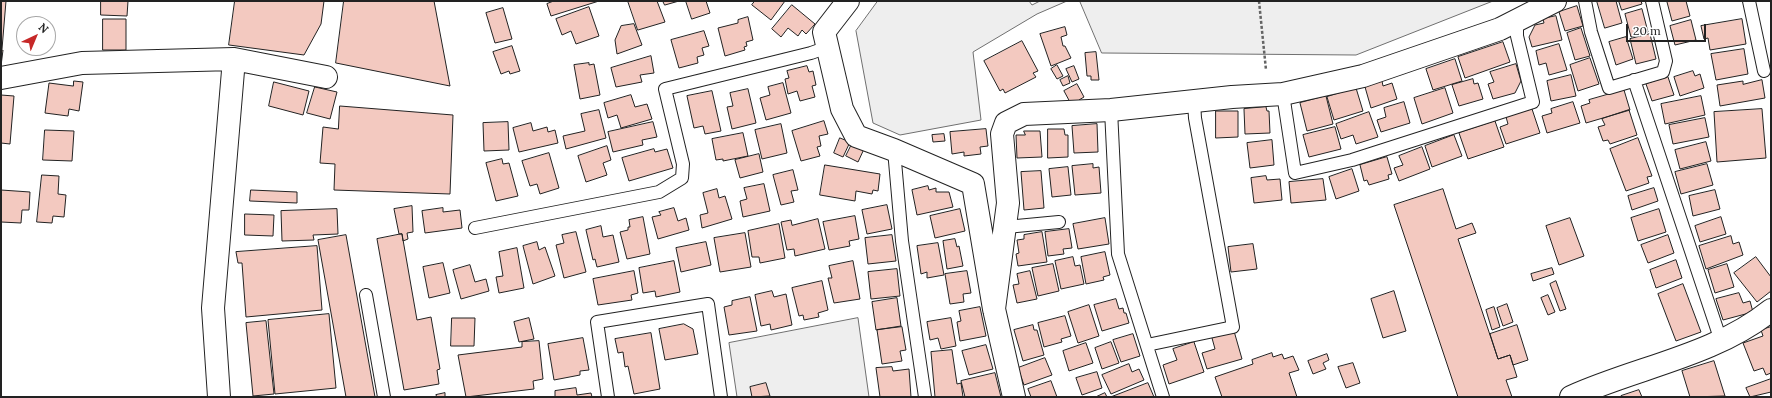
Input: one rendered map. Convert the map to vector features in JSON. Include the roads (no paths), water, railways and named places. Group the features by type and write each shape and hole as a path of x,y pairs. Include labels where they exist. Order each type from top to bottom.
{"street":[{"path":"848,1 824,32 842,108 856,136 894,150 973,184 994,309 1014,397"},
{"path":"994,309 1008,203 1002,134 1006,122 1024,114 1111,110 1232,97 1276,94 1363,76 1500,29 1555,1"},
{"path":"1,78 82,63 234,60 326,77"},
{"path":"219,397 213,308 234,60"},
{"path":"1571,397 1721,341 1762,317 1771,310"}],"lane":[{"path":"1585,1 1591,32 1608,88 1663,72 1666,61 1652,1"},
{"path":"1749,1 1764,71"},
{"path":"1276,94 1295,173 1359,157 1534,102 1517,36 1517,20"},
{"path":"475,228 659,192 682,178 683,164 665,89 811,53 828,46"},
{"path":"1634,80 1721,341"},
{"path":"1147,345 1233,327 1195,118 1194,102"},
{"path":"1111,110 1118,254 1163,397"},
{"path":"894,150 902,241 925,397"},
{"path":"1006,227 1059,222"},
{"path":"366,295 384,397"},
{"path":"608,397 597,322 708,304 721,397"}]}
